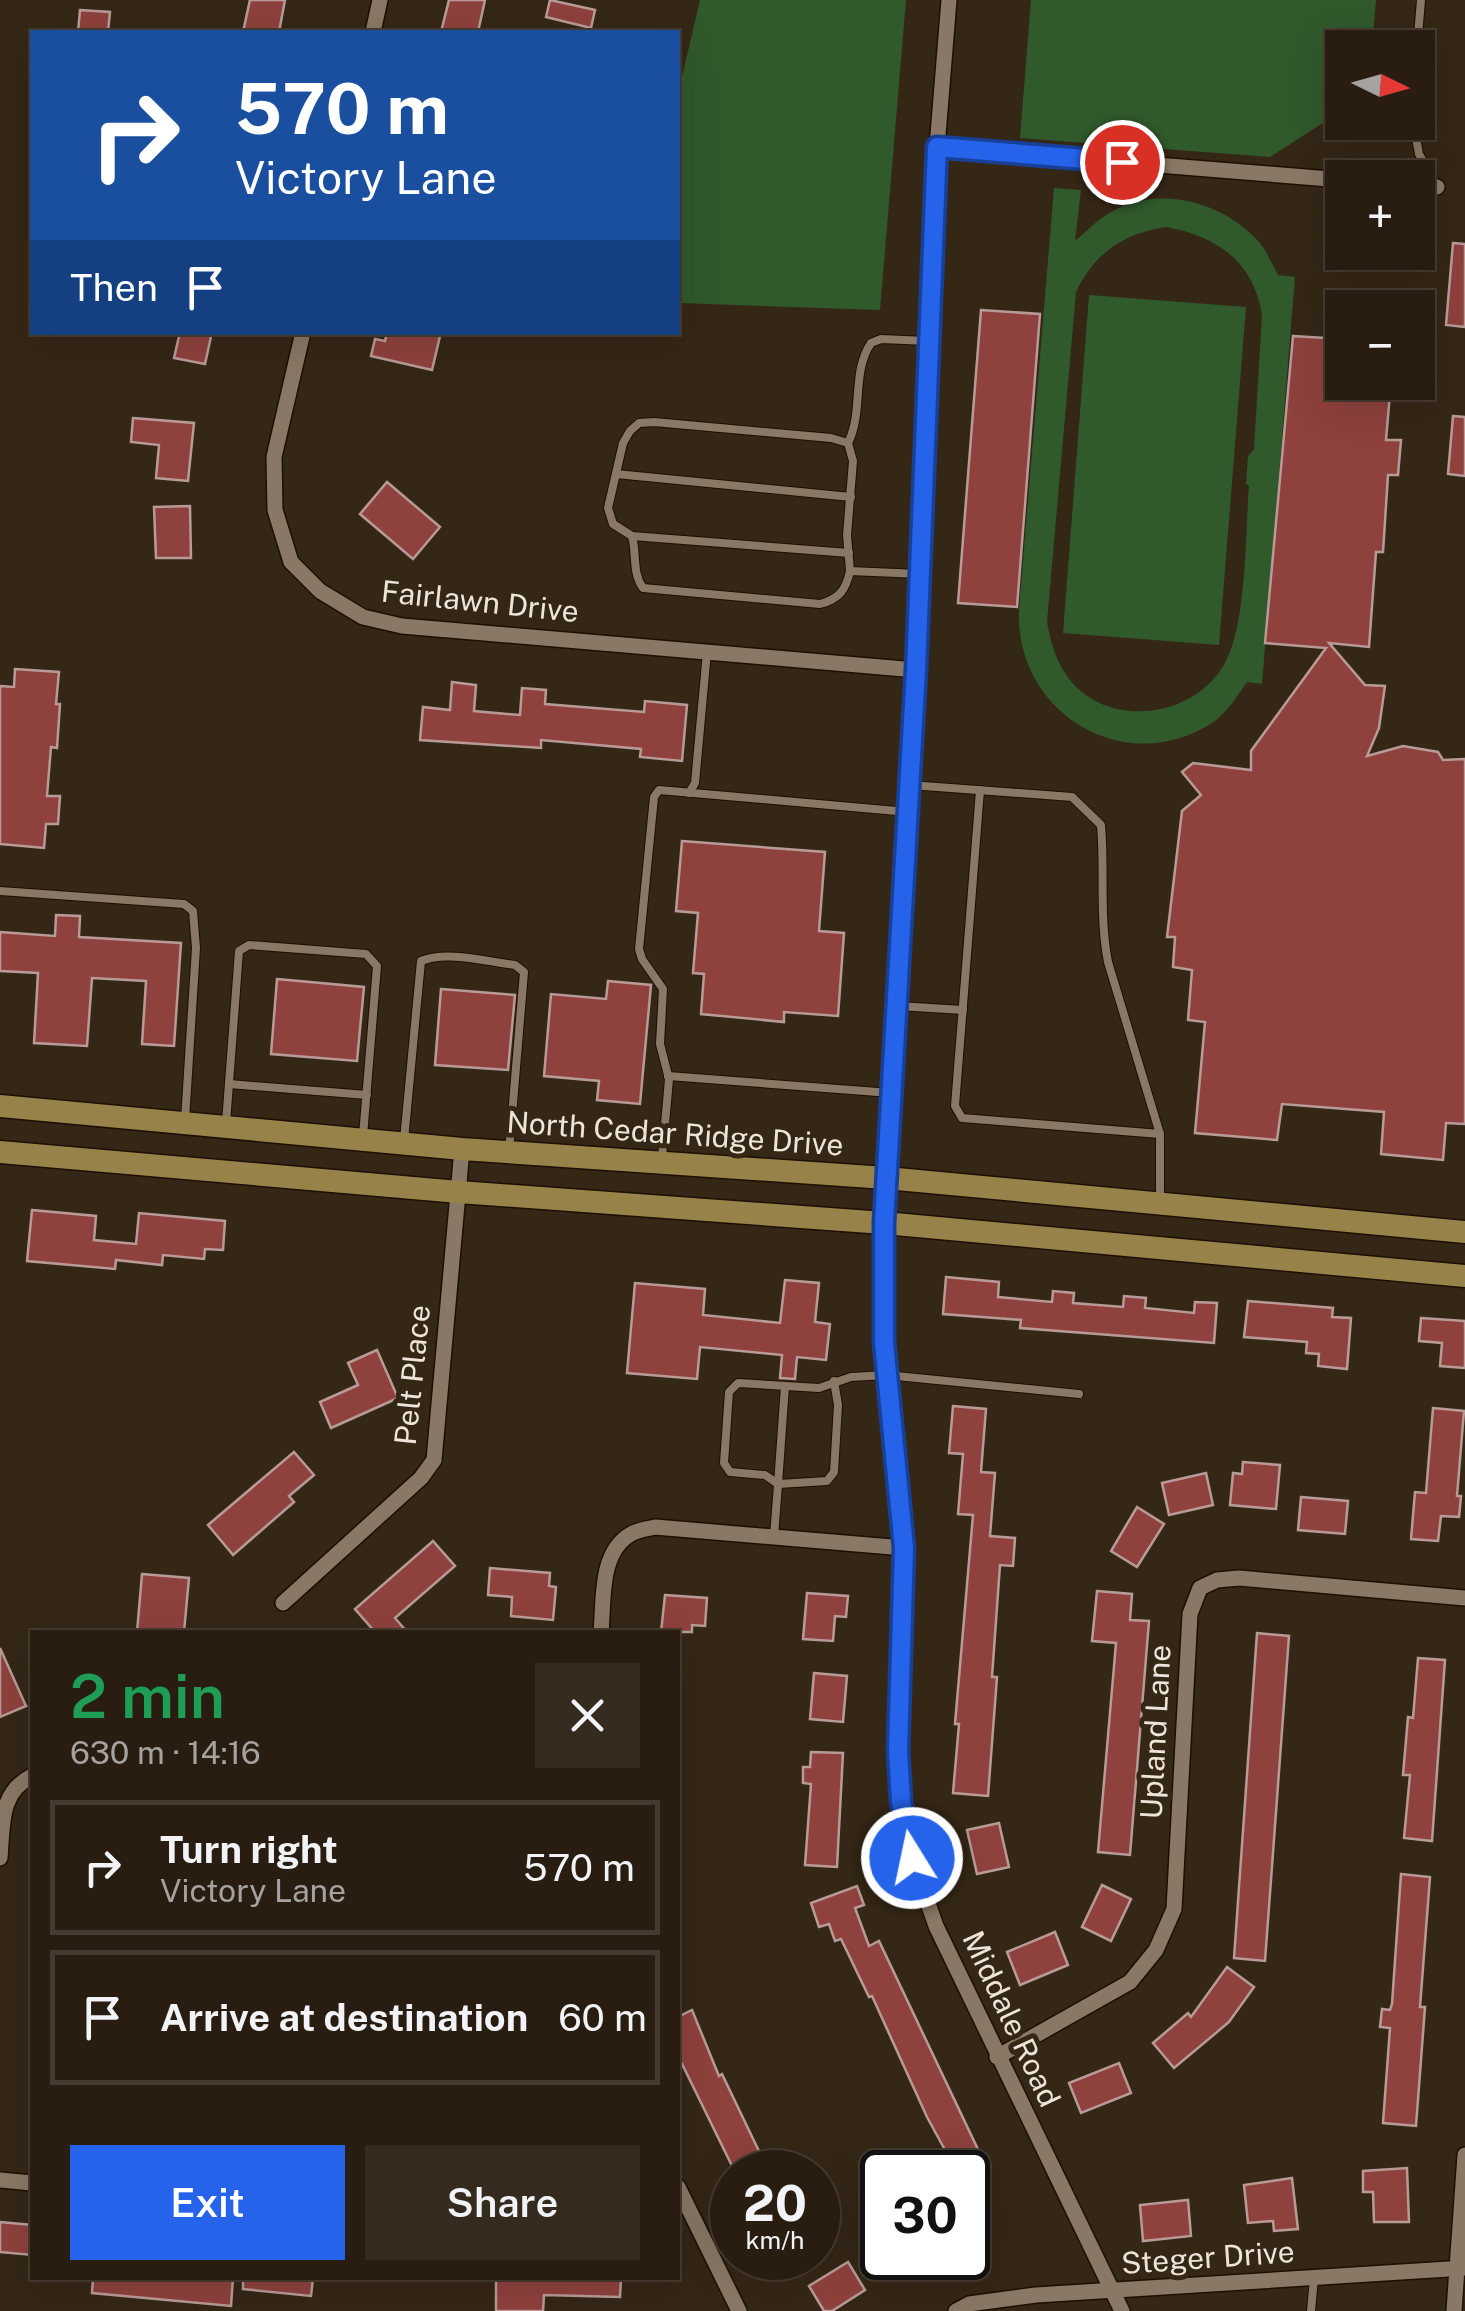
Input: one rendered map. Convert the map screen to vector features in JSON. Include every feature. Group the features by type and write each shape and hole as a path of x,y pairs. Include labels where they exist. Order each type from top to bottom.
{"main road":[{"name":"North Cedar Ridge Drive","path":"0,1106 363,1141 886,1178 1465,1232"},
{"path":"0,1152 458,1192 884,1222 1465,1276"}],"street":[{"path":"373,30 380,0"},
{"name":"Middale Road","path":"949,0 937,147 916,670 884,1222 886,1375 904,1548 898,1751 901,1801 912,1858 936,1926 1122,2311"},
{"path":"937,147 1325,179"},
{"name":"Fairlawn Drive","path":"301,335 274,457 276,510 291,562 320,591 362,617 402,626 916,670"},
{"name":"Pelt Place","path":"282,1604 420,1478 434,1460 462,1149"},
{"path":"601,1630 606,1570 614,1550 631,1534 655,1528 680,1529 904,1548"},
{"name":"Upland Lane","path":"997,2056 1130,1982 1156,1950 1174,1909 1190,1614 1200,1588 1217,1580 1239,1578 1465,1598"},
{"path":"0,1858 5,1796 16,1783 30,1777"},
{"path":"1454,2311 1461,2268 1465,2155"},
{"path":"0,2180 30,2183"},
{"path":"680,2190 739,2311"},
{"name":"Steger Drive","path":"956,2311 970,2304 1036,2294 1461,2268"}],"lane":[{"path":"1418,30 1421,0"},
{"path":"1417,140 1419,154 1437,187"},
{"path":"632,536 635,578 643,588 820,604 834,600 846,587 850,570 853,461 848,443 858,416 861,366 871,343 928,341"},
{"path":"848,443 812,436 639,423 623,444 608,508 612,524 632,536 849,553"},
{"path":"616,474 851,497"},
{"path":"850,570 920,574"},
{"path":"689,793 696,783 707,652"},
{"path":"910,786 1072,798 1100,824 1108,962 1160,1134 1160,1204"},
{"path":"661,1163 668,1076 660,1044 663,989 639,949 654,797 659,790 908,812"},
{"path":"980,790 955,1106 962,1118 1160,1134"},
{"path":"0,891 184,904 193,911 196,950 185,1126"},
{"path":"226,1129 242,947 366,954 378,966 363,1141"},
{"path":"404,1144 421,962 431,957 449,958 516,966 524,972 508,1152"},
{"path":"897,1006 964,1010"},
{"path":"668,1076 892,1093"},
{"path":"229,1084 366,1094"},
{"path":"834,1381 838,1405 834,1472 827,1481 778,1484 766,1475 730,1472 724,1463 729,1392 738,1383 819,1388 834,1381 886,1375 1079,1394"},
{"path":"774,1537 785,1386"},
{"path":"1311,2311 1314,2278"}],"green space":[{"path":"700,0 906,0 880,310 680,303 680,85"},
{"path":"1031,0 1376,0 1373,30 1325,30 1325,122 1270,157 1020,138"},
{"path":"1054,188 1081,190 1075,241 1111,212 1149,199 1190,202 1228,216 1259,242 1278,275 1295,277 1262,684 1247,682 1217,719 1178,739 1144,744 1111,739 1080,726 1054,705 1035,678 1022,646 1019,609","holes":["1166,227 1217,245 1242,266 1258,296 1262,315 1254,449 1248,456 1241,600 1233,643 1212,681 1172,706 1124,710 1081,692 1058,661 1047,622 1076,292 1101,256 1123,240"]},
{"path":"1089,295 1246,307 1219,645 1063,633"}],"building":[{"path":"250,0 285,0 279,30 243,30"},
{"path":"449,0 485,0 478,30 442,30"},
{"path":"550,0 595,10 591,28 546,17"},
{"path":"80,10 110,12 108,30 78,30"},
{"path":"1453,243 1465,244 1465,327 1446,325"},
{"path":"981,310 1040,314 1017,607 958,603"},
{"path":"179,335 211,335 205,364 174,358"},
{"path":"386,335 440,335 432,370 371,356 375,339 385,341"},
{"path":"1293,336 1325,338 1325,400 1389,400 1386,440 1401,440 1398,475 1388,475 1383,552 1376,552 1369,647 1329,643 1365,685 1385,686 1379,728 1367,756 1403,746 1438,752 1443,760 1465,759 1465,1124 1446,1123 1443,1160 1381,1154 1384,1112 1282,1104 1277,1140 1195,1133 1205,1022 1188,1020 1192,970 1173,967 1175,937 1167,937 1182,811 1201,795 1182,772 1193,763 1251,770 1251,751 1326,648 1265,643"},
{"path":"1453,416 1465,417 1465,476 1448,474"},
{"path":"133,418 194,423 188,481 156,478 159,445 131,442"},
{"path":"387,482 440,527 413,559 360,514"},
{"path":"190,506 191,558 156,558 154,507"},
{"path":"15,669 59,672 57,748 51,747 47,796 60,796 58,824 46,824 44,848 0,844 0,686 14,687"},
{"path":"452,682 476,685 474,711 520,715 522,688 546,690 545,704 644,712 645,701 687,705 682,761 640,757 641,749 541,740 541,748 420,740 423,707 450,710"},
{"path":"682,841 825,852 819,931 844,933 838,1016 784,1012 784,1022 701,1014 704,974 693,973 698,913 676,911"},
{"path":"56,915 80,916 79,937 181,943 174,1046 142,1044 146,981 92,978 87,1046 34,1043 38,973 0,971 0,932 55,936"},
{"path":"277,979 364,987 357,1061 271,1054"},
{"path":"608,981 651,985 640,1104 597,1100 599,1081 544,1076 551,994 606,999"},
{"path":"441,989 515,995 508,1070 435,1065"},
{"path":"32,1210 96,1216 94,1240 136,1244 139,1213 225,1221 223,1250 205,1249 204,1259 163,1255 162,1265 116,1260 115,1269 27,1261"},
{"path":"946,1277 999,1282 998,1297 1052,1302 1053,1291 1074,1293 1073,1303 1123,1307 1124,1296 1146,1298 1145,1308 1194,1313 1195,1302 1217,1303 1214,1343 1020,1328 1021,1320 943,1314"},
{"path":"785,1280 819,1283 815,1322 830,1324 826,1360 797,1357 795,1379 780,1378 782,1355 700,1347 697,1379 627,1373 635,1283 705,1289 703,1315 780,1323"},
{"path":"1248,1301 1333,1308 1332,1317 1351,1318 1347,1369 1318,1366 1319,1354 1306,1353 1307,1342 1244,1337"},
{"path":"1421,1318 1465,1321 1465,1368 1440,1366 1442,1343 1419,1341"},
{"path":"377,1350 398,1398 331,1428 320,1402 358,1385 348,1363"},
{"path":"953,1406 986,1409 981,1472 995,1473 990,1536 1015,1538 1013,1566 1000,1565 988,1796 953,1793 973,1515 958,1514 963,1454 949,1453"},
{"path":"1433,1408 1464,1411 1459,1517 1441,1516 1438,1541 1411,1539 1415,1492 1426,1493"},
{"path":"294,1452 314,1475 289,1496 294,1502 233,1555 208,1525"},
{"path":"1243,1462 1280,1465 1276,1509 1230,1505 1233,1473 1242,1474"},
{"path":"1206,1473 1213,1505 1169,1515 1162,1483"},
{"path":"1301,1497 1348,1501 1345,1534 1298,1530"},
{"path":"1137,1507 1164,1524 1137,1567 1111,1551"},
{"path":"433,1541 455,1566 395,1618 405,1630 373,1630 355,1609"},
{"path":"490,1568 550,1573 549,1586 556,1587 553,1620 511,1616 512,1597 488,1595"},
{"path":"142,1574 189,1578 184,1630 137,1630"},
{"path":"1097,1591 1132,1594 1130,1620 1149,1621 1130,1855 1098,1852 1116,1643 1092,1641"},
{"path":"807,1593 848,1596 846,1617 835,1616 833,1641 803,1639"},
{"path":"665,1595 707,1598 705,1626 692,1625 692,1632 661,1630"},
{"path":"1257,1633 1289,1636 1265,1961 1234,1958"},
{"path":"0,1648 26,1706 0,1717"},
{"path":"1418,1658 1445,1660 1432,1841 1404,1838 1410,1775 1403,1775"},
{"path":"814,1673 847,1676 843,1722 810,1719"},
{"path":"811,1752 843,1753 837,1867 805,1865 811,1784 803,1783 803,1767 810,1767"},
{"path":"999,1823 1009,1867 977,1874 967,1830"},
{"path":"1401,1874 1430,1877 1416,2126 1383,2123 1390,2028 1380,2027 1382,2009 1390,2010 1392,2004"},
{"path":"1102,1885 1131,1899 1111,1941 1082,1927"},
{"path":"857,1886 864,1905 855,1908 869,1946 879,1941 978,2150 945,2150 872,1996 869,1997 841,1939 835,1941 829,1924 819,1927 811,1903"},
{"path":"1055,1932 1068,1965 1020,1985 1007,1952"},
{"path":"1227,1967 1254,1987 1229,2022 1174,2068 1153,2043 1188,2013 1191,2017"},
{"path":"692,2010 719,2076 722,2074 758,2150 724,2150 680,2065 680,2016"},
{"path":"1119,2063 1131,2093 1081,2113 1069,2083"},
{"path":"1407,2168 1409,2222 1374,2222 1373,2192 1363,2192 1363,2171"},
{"path":"1292,2178 1298,2229 1274,2231 1273,2221 1248,2223 1244,2185"},
{"path":"1188,2200 1191,2236 1143,2241 1140,2205"},
{"path":"0,2222 30,2225 30,2255 0,2252"},
{"path":"848,2262 865,2290 832,2311 824,2311 809,2286 819,2280 840,2280 840,2267"},
{"path":"93,2280 233,2280 231,2306 92,2293"},
{"path":"243,2280 313,2280 311,2296 243,2289"},
{"path":"496,2280 621,2280 620,2297 544,2295 543,2311 496,2311"}],"route":[{"path":"912,1858 901,1801 898,1751 904,1548 884,1342 884,1222 916,670 937,147 1122,162"}]}
